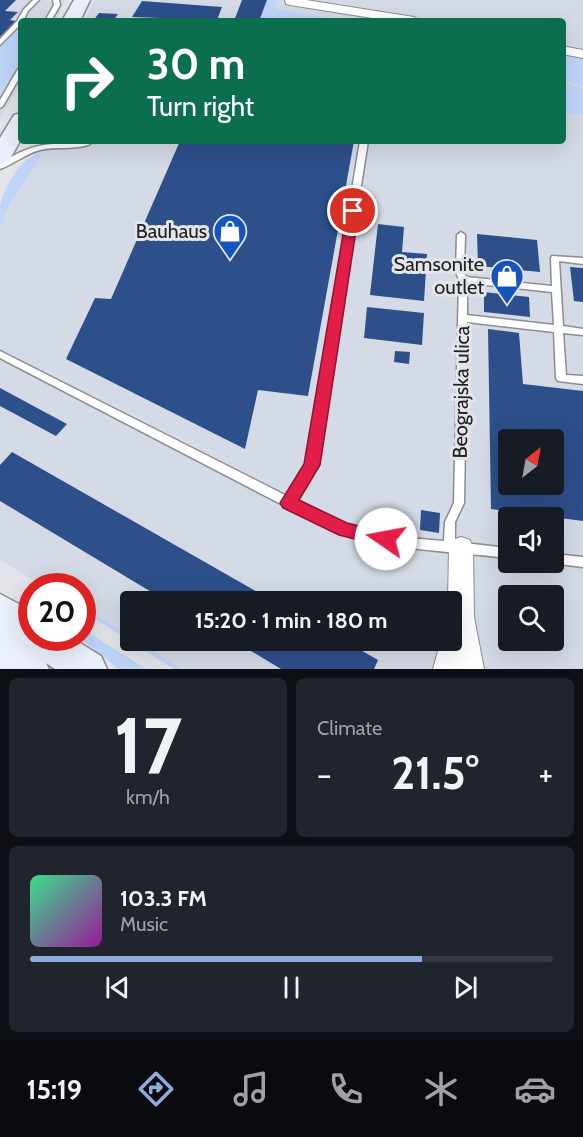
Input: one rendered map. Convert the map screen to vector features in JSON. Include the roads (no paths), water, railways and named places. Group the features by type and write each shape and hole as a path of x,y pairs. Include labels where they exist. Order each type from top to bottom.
{"main road":[{"path":"73,18 82,0"},
{"path":"0,158 18,125"},
{"path":"0,611 18,623"},
{"path":"0,649 30,669"},
{"path":"60,651 88,669"}],"street":[{"path":"363,18 289,6 290,1 395,18"},
{"path":"566,46 583,48"},
{"path":"566,51 583,54"},
{"path":"455,548 459,591"},
{"path":"462,622 471,669"}],"lane":[{"path":"22,18 36,0"},
{"path":"50,18 57,5 56,0"},
{"path":"0,43 18,24"},
{"path":"0,106 18,74"},
{"path":"0,166 20,154 37,148 78,147 86,144"},
{"path":"288,503 312,465 364,144"},
{"name":"Beograjska ulica","path":"455,548 450,522 459,503 463,280 460,272 461,235"},
{"path":"583,261 555,258 561,378 583,380"},
{"path":"463,280 556,289"},
{"path":"462,318 583,332"},
{"path":"0,354 288,503 345,530 386,539 498,552"},
{"path":"564,561 580,563"}],"place":[{"name":"Bauhaus","path":"230,260"},
{"name":"Samsonite outlet","path":"507,305"}]}
